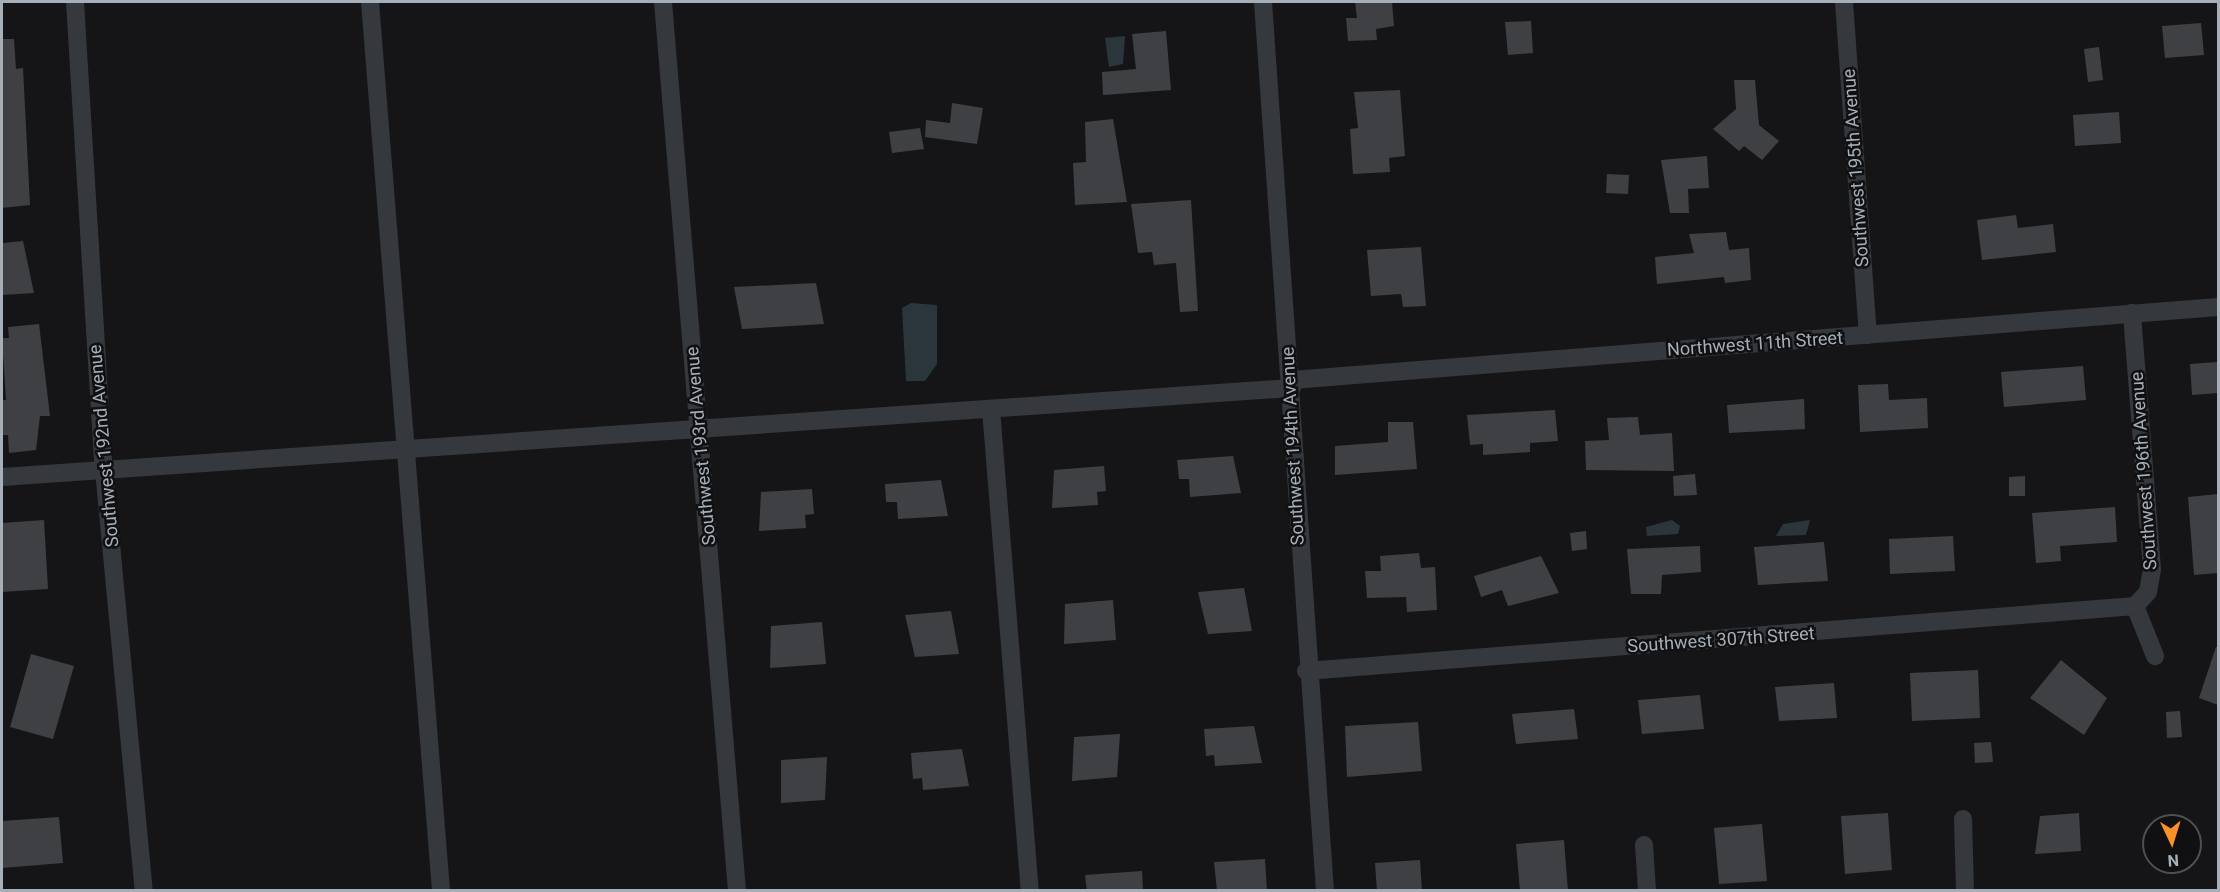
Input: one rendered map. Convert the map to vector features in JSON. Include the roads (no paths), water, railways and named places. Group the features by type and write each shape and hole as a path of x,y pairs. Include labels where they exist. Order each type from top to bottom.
{"street":[{"name":"Southwest 192nd Avenue","path":"75,2 104,470 144,891"},
{"path":"370,2 441,891"},
{"name":"Southwest 193rd Avenue","path":"663,2 737,891"},
{"name":"Southwest 194th Avenue","path":"1263,2 1292,384 1289,423 1306,671 1325,891"},
{"name":"Southwest 195th Avenue","path":"1844,2 1868,335"},
{"name":"Northwest 11th Street","path":"104,470 700,426 991,409 2218,307"},
{"name":"Southwest 196th Avenue","path":"2132,313 2152,569 2148,592 2135,606"},
{"path":"991,409 1030,891"},
{"path":"2,477 104,470"},
{"path":"2135,606 2155,656"},
{"name":"Southwest 307th Street","path":"1306,671 2135,606"},
{"path":"1963,819 1965,891"},
{"path":"1644,845 1647,891"}]}
